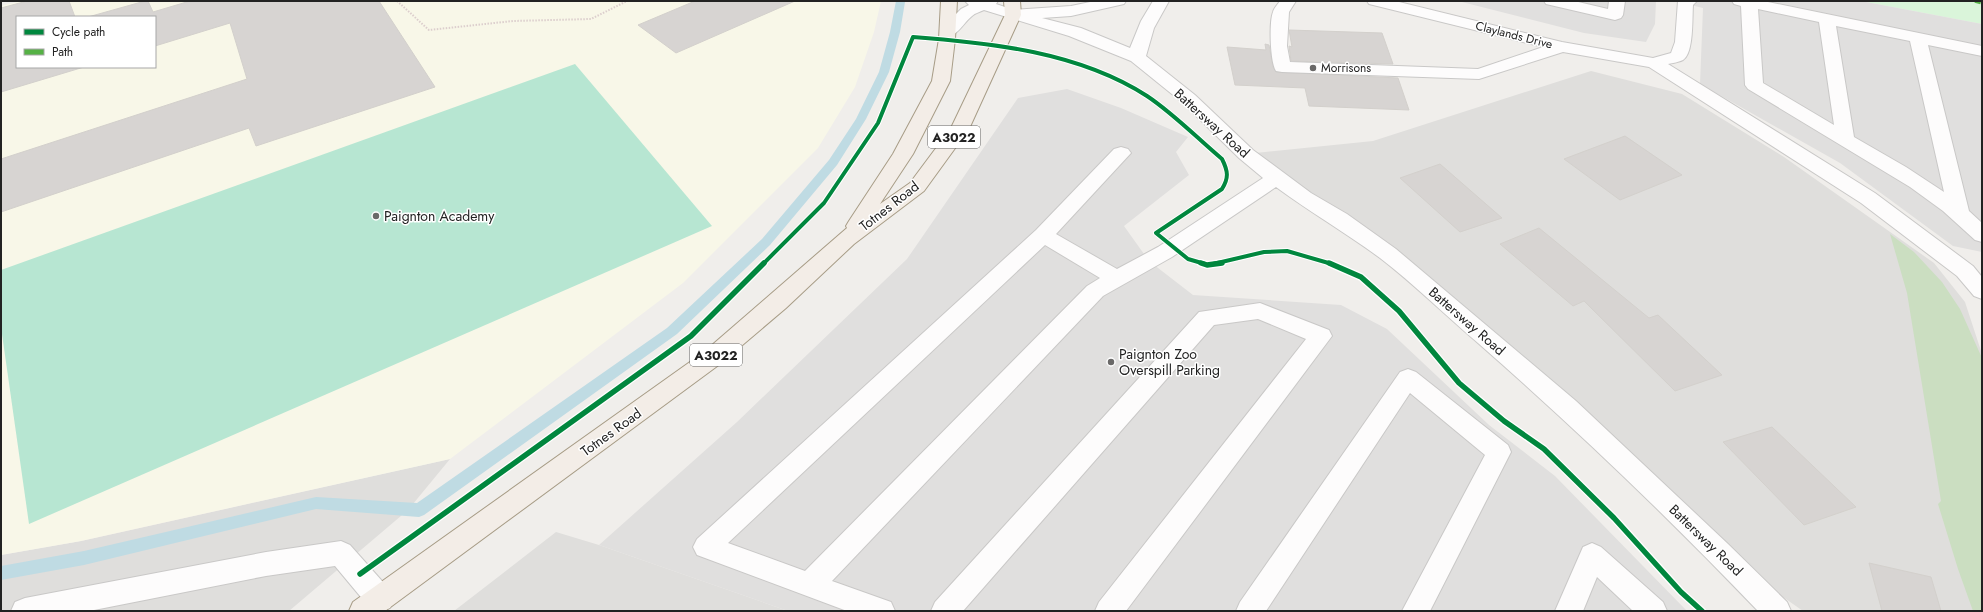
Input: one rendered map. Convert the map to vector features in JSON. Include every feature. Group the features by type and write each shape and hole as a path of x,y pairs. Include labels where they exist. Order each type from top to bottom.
{"main road":[{"name":"Totnes Road","path":"848,239 903,154 941,80 948,32 949,1"},
{"name":"Totnes Road","path":"372,605 712,358 778,302 848,239 917,187 960,129 1012,8"}],"street":[{"path":"1012,8 1071,11 1118,1"},
{"path":"1137,57 1141,36 1153,11 1161,1"},
{"path":"1288,1 1281,12 1278,46 1282,67 1479,74 1562,47"},
{"name":"Claylands Drive","path":"1375,1 1562,47 1654,63"},
{"path":"1552,1 1615,15 1617,1"},
{"path":"1654,63 1678,56 1683,42 1685,4 1689,1"},
{"path":"948,32 967,12 981,2"},
{"name":"Battersway Road","path":"981,2 1012,8 1137,57 1189,99 1246,154 1304,198 1340,219 1389,254 1550,392 1719,552 1777,611"},
{"path":"1982,51 1745,2 1754,85 1845,140 1898,169 1959,212 1982,235"},
{"path":"1827,19 1845,140"},
{"path":"1918,38 1959,212"},
{"path":"1654,63 1799,152 1868,198 1973,271 1982,291"},
{"path":"881,611 706,547 1043,235 1121,153"},
{"path":"810,585 1094,291 1165,252 1276,178"},
{"path":"1043,235 1116,278"},
{"path":"945,611 1207,318 1260,312 1321,336 1109,611"},
{"path":"1250,611 1408,378 1499,452 1416,611"},
{"path":"25,611 266,564 341,553 372,605"},
{"path":"1569,611 1592,555 1653,611"}],"path":[{"path":"397,1 429,30 513,22 591,19 627,1"}],"shaded area":[{"name":"Paignton Academy","path":"21,1 881,1 874,32 855,87 818,148 683,283 450,459 81,541 1,555 1,6"},
{"path":"1458,1 1656,1 1655,24 1646,42 1584,33"},
{"path":"1674,1 1861,1 1982,24 1982,252 1953,246 1840,163 1700,84 1703,8"},
{"path":"1591,71 1682,94 1784,157 1934,263 1965,302 1982,354 1982,611 1803,611 1719,552 1389,254 1246,154 1373,141"},
{"name":"Paignton Zoo Overspill Parking","path":"1067,89 1121,108 1188,137 1176,152 1189,175 1124,226 1149,261 1193,295 1341,305 1387,329 1489,425 1555,476 1687,611 788,611 599,545 737,422 907,259 1018,98"},
{"path":"450,459 408,510 289,611 1,611 1,555 81,541"},
{"path":"556,532 599,545 788,611 454,611"}],"green space":[{"path":"1861,1 1982,1 1982,24"},
{"path":"575,64 712,226 29,524 1,327 1,270"},
{"path":"1890,234 1914,252 1942,282 1960,309 1982,358 1982,611 1973,611 1938,504 1941,501 1907,293"}],"building":[{"path":"27,1 69,1 75,16 16,16 16,68 81,68 1,92 1,8"},
{"path":"145,1 148,1 153,12 190,1 379,1 435,87 256,146 249,128 1,212 1,159 247,79 230,23 156,46 156,16 92,16"},
{"path":"695,1 795,1 676,53 638,25"},
{"path":"1289,30 1382,33 1393,64 1291,61 1289,46 1292,47"},
{"path":"1265,44 1269,45 1273,67 1276,72 1398,78 1409,110 1309,106 1305,88 1235,85 1227,47 1266,50"},
{"path":"1625,136 1682,175 1620,200 1564,159"},
{"path":"1440,164 1502,218 1460,232 1400,178"},
{"path":"1539,228 1649,318 1658,315 1722,375 1675,391 1584,301 1573,306 1500,244"},
{"path":"1772,427 1856,507 1804,525 1723,442"},
{"path":"1869,563 1931,577 1941,611 1882,611"}],"waterway":[{"path":"1,573 84,558 316,503 419,510 672,331 766,242 833,162 861,119 884,72 895,32 900,2"}],"marked path":[{"path":"1975,1 1982,3"}],"cycle path":[{"path":"360,574 691,336 824,203 878,123 913,37 998,46 1058,58 1087,67 1113,78 1137,90 1159,105 1222,159 1227,168 1228,180 1222,189 1156,233 1188,259 1207,265 1224,263 1264,252 1287,251 1341,267 1361,277 1399,311 1459,383 1504,421 1544,449 1614,518 1681,592 1702,611"}],"place":[{"name":"Morrisons","path":"1313,68"},
{"name":"Paignton Academy","path":"376,216"},
{"name":"Paignton Zoo Overspill Parking","path":"1111,362"}]}
